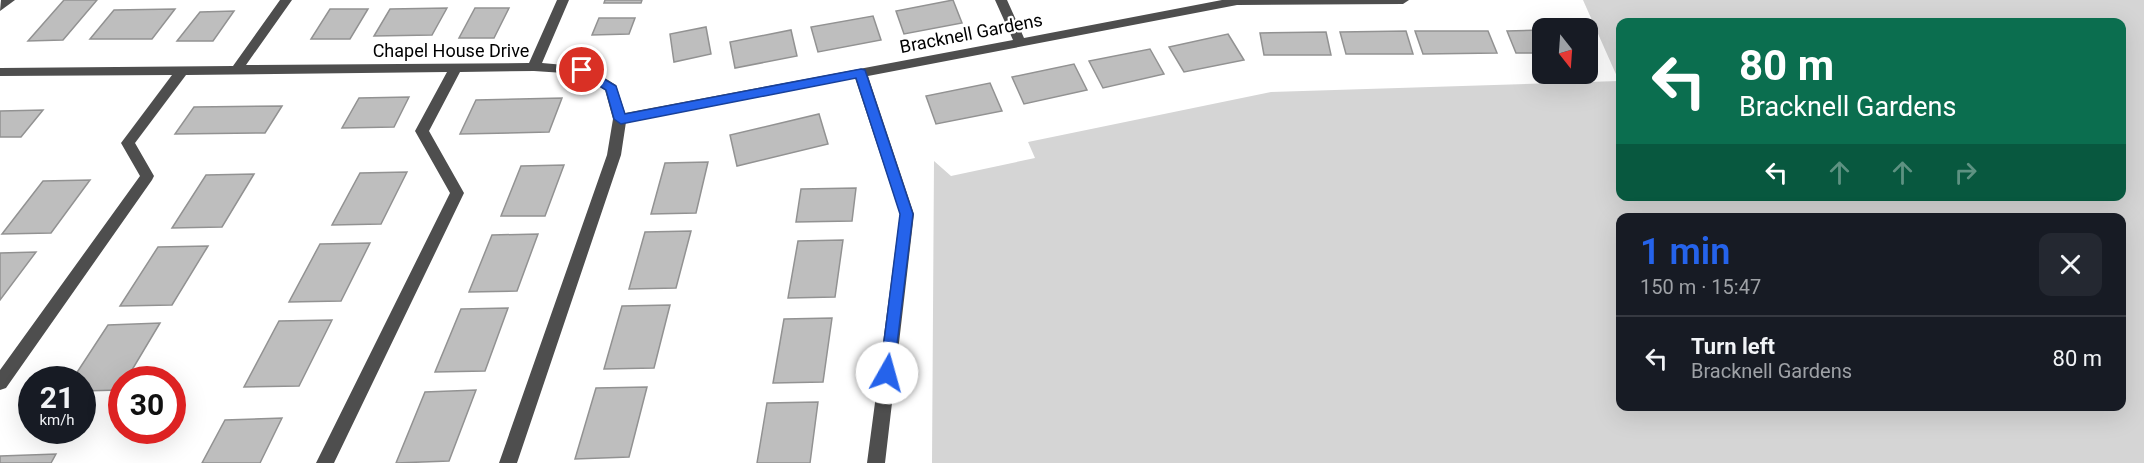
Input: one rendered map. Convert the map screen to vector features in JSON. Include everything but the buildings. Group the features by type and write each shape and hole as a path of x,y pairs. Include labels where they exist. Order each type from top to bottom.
{"street":[{"path":"0,7 9,0"},
{"path":"237,69 286,0"},
{"path":"534,67 563,0"},
{"path":"1001,0 1020,42"},
{"name":"Bracknell Gardens","path":"621,119 1237,1 1403,0"},
{"name":"Chapel House Drive","path":"0,72 534,67 582,70 611,88 621,119 614,155 508,463"},
{"path":"325,463 457,194 422,131 456,68"},
{"path":"0,383 147,176 128,143 182,70"},
{"path":"861,73 907,214 876,463"}],"shaded area":[{"path":"1583,0 2144,0 2144,463 932,463 934,161 951,176 1035,158 1028,142 1271,92 1532,84 1598,84 1598,82 1616,81 1616,201 2126,201 2126,18 1616,18 1616,74 1598,34 1598,18 1591,18"}],"route":[{"path":"582,70 611,88 621,119 861,73 907,214 887,373"}]}
